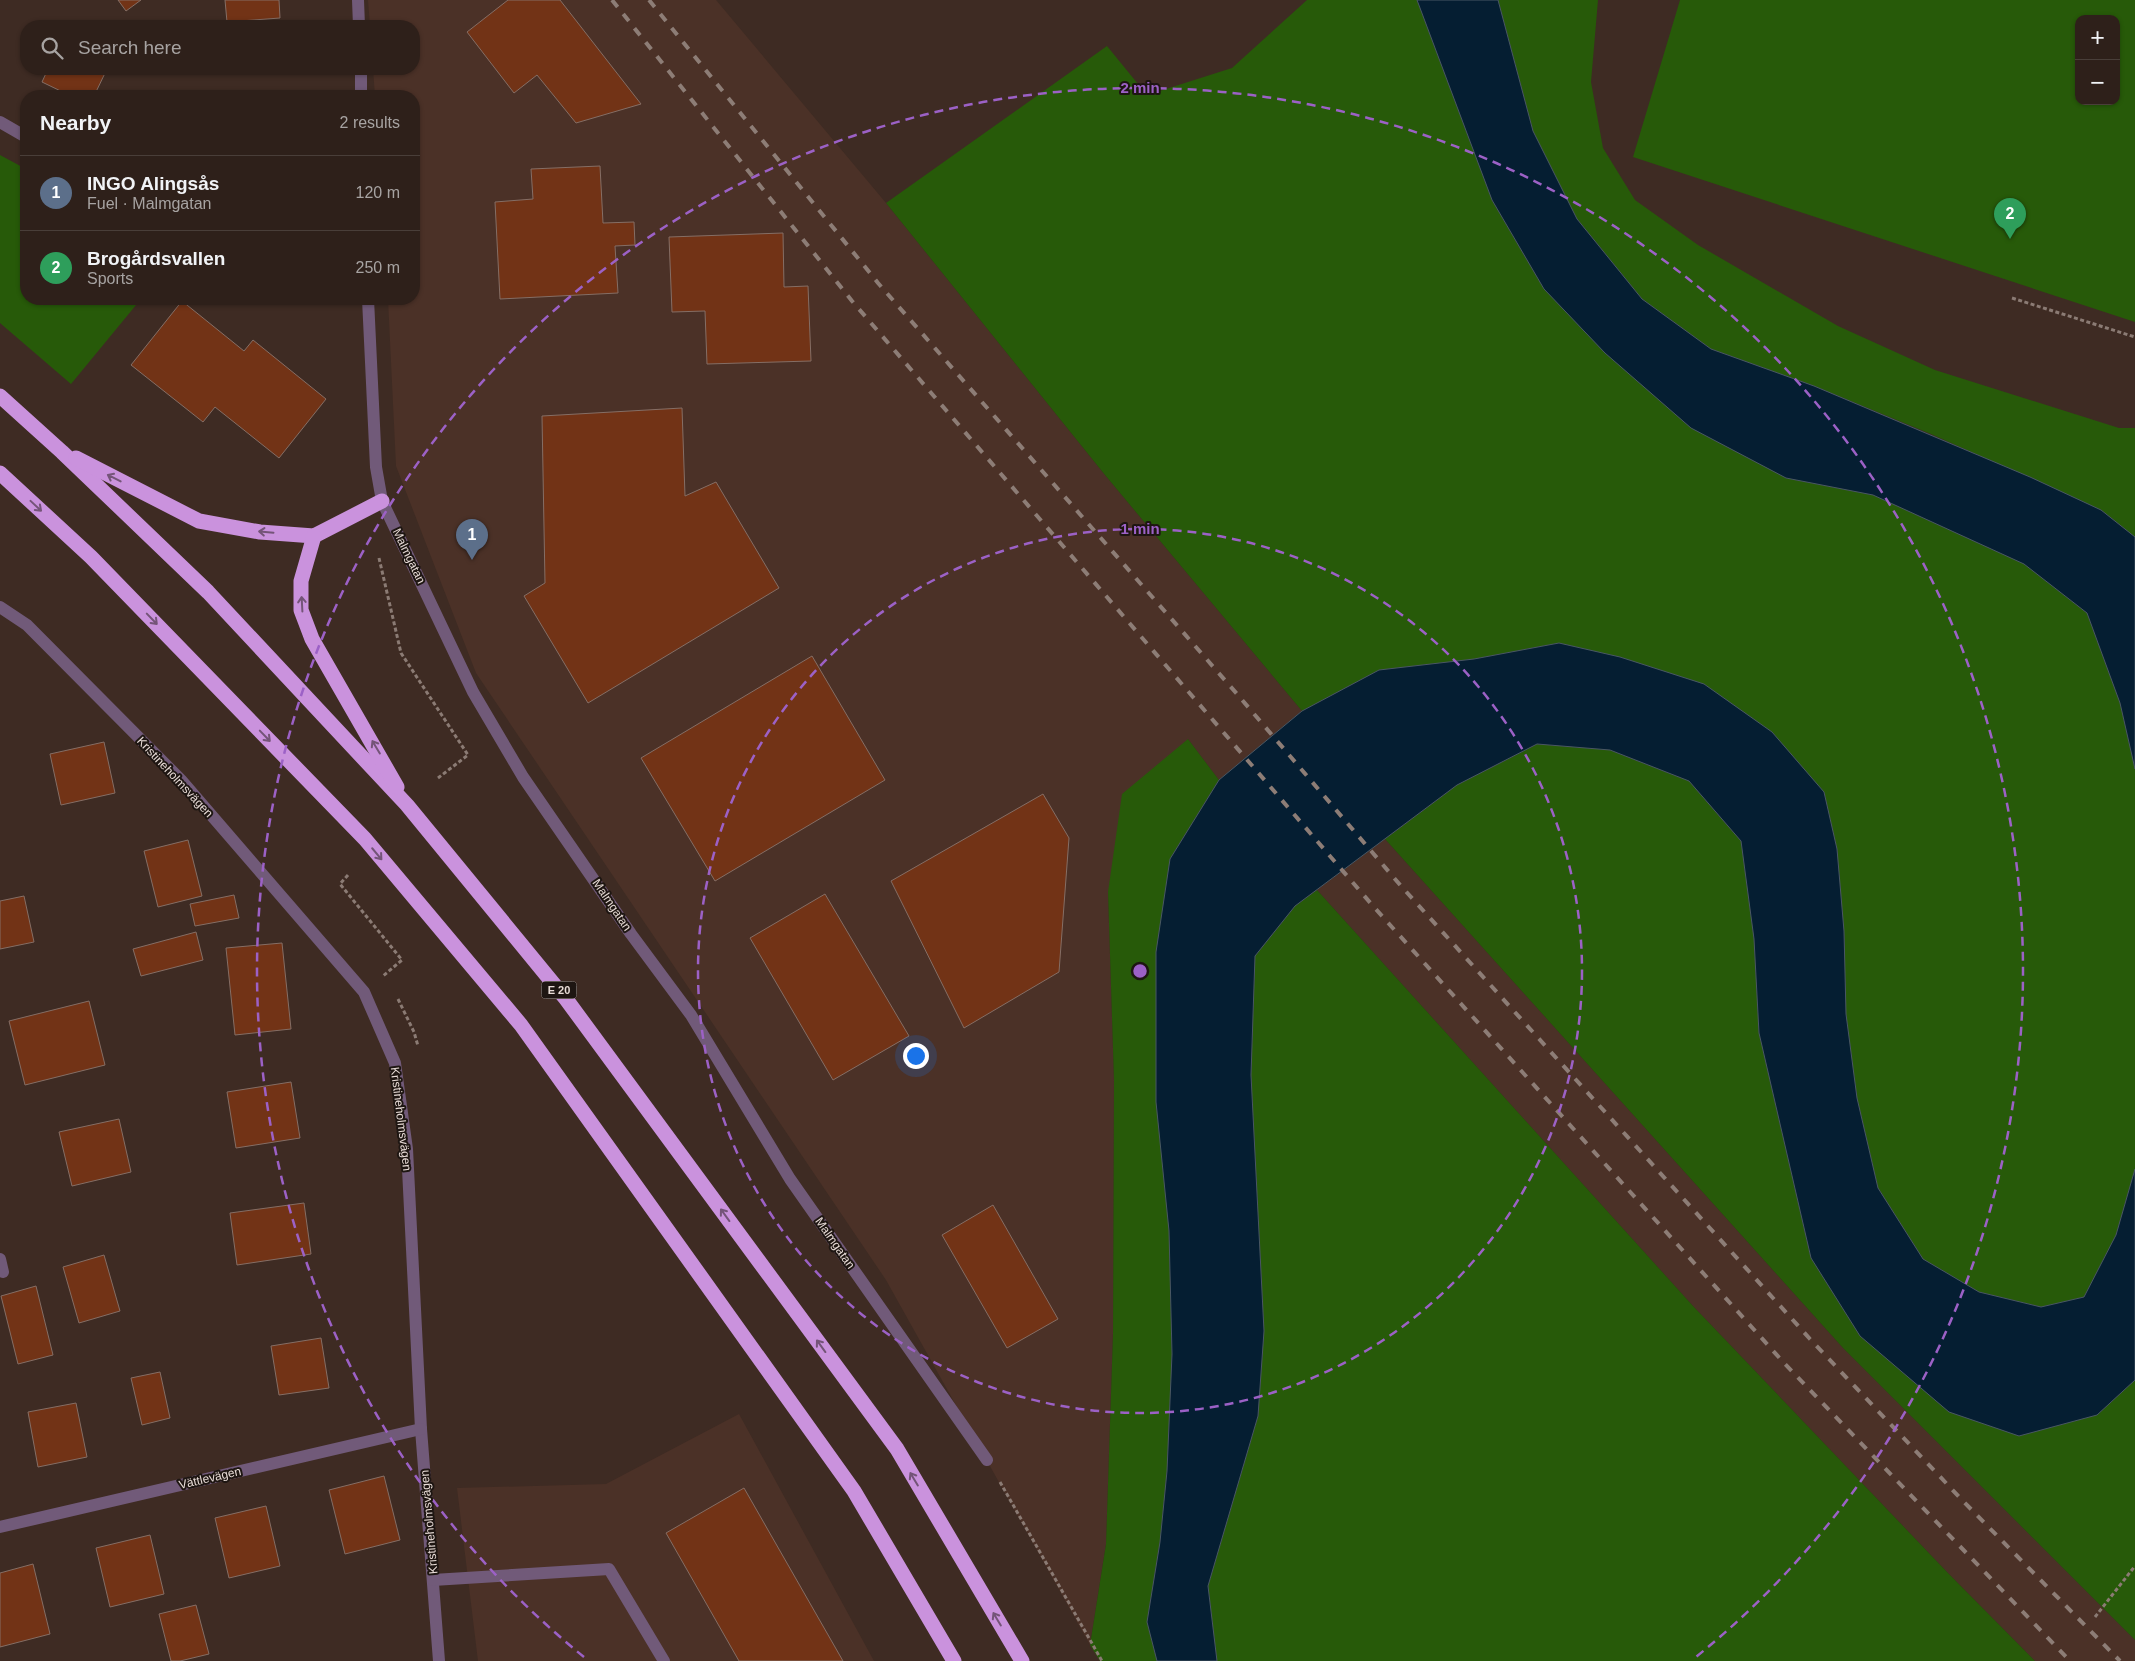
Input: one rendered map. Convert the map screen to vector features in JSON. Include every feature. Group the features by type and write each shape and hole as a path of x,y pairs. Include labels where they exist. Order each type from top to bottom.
{"highway":[{"name":"E 20","path":"0,396 62,452 208,592 407,806 566,999 897,1450 1022,1661"},
{"path":"62,452 199,521 260,532 314,536 382,500"},
{"path":"0,473 91,557 365,839 521,1025 854,1491 954,1661"},
{"path":"314,536 301,581 301,610 312,639 407,806"}],"street":[{"path":"358,0 359,20"},
{"path":"360,75 361,90"},
{"path":"0,122 20,134"},
{"name":"Malmgatan","path":"368,305 376,467 382,500 473,692 523,777 631,934 691,1015 790,1179 987,1460"},
{"name":"Kristineholmsvägen","path":"0,607 27,626 181,780 364,992 395,1063 406,1149 421,1429 439,1661"},
{"name":"Vättlevägen","path":"0,1527 421,1429"},
{"path":"433,1580 610,1568 664,1661"}],"path":[{"path":"2012,298 2135,337"},
{"path":"376,549 401,653 468,755 438,778"},
{"path":"348,875 340,884 402,960 364,992"},
{"path":"378,971 387,983"},
{"path":"396,994 414,1032 419,1049"},
{"path":"987,1460 1102,1661"},
{"path":"2095,1617 2135,1566"}],"shaded area":[{"path":"368,0 716,0 886,203 1105,475 1302,711 1219,780 1188,739 1108,892 1114,1080 1113,1334 1106,1544 1090,1645 886,1280 476,673 396,466 388,305 420,305 420,90 375,90 373,75 420,75 420,20 370,20"},
{"path":"1385,839 1843,1348 2135,1640 2135,1661 2035,1661 1947,1572 1693,1306 1317,890"},
{"path":"739,1414 874,1661 478,1661 457,1488 606,1484"}],"green space":[{"path":"1307,0 1417,0 1492,200 1544,289 1786,478 1873,495 2025,564 2087,613 2120,703 2135,769 2135,1169 2116,1235 2084,1297 2041,1307 1979,1292 1923,1259 1878,1188 1857,1098 1846,1014 1844,931 1837,849 1824,792 1559,643 1474,659 1379,670 1302,711 1105,475 886,203 1107,46 1147,95 1232,68"},
{"path":"1498,0 1598,0 1591,82 1603,148 1635,200 1698,245 1838,326 1935,370 2119,428 2135,428 2135,537 2101,510 1931,434 1814,386 1711,349 1642,299 1577,219 1533,131"},
{"path":"1680,0 2135,0 2135,322 1633,157"},
{"path":"0,155 20,166 20,305 136,305 71,384 0,323"},
{"path":"1188,739 1219,780 1170,859 1169,1231 1172,1354 1167,1471 1160,1541 1147,1622 1157,1661 1100,1661 1090,1645 1106,1544 1113,1334 1114,1080 1108,892 1122,794"},
{"path":"1537,744 1610,750 1689,781 1741,841 1754,939 1759,1033 1811,1258 2097,1415 2135,1380 2135,1640 1843,1348 1385,839 1457,785"},
{"path":"1317,890 1693,1306 1947,1572 2035,1661 1217,1661 1208,1586 1258,1416 1264,1331 1251,1075 1255,956 1295,906"}],"water":[{"path":"1417,0 1498,0 1533,131 1577,219 1642,299 1711,349 1814,386 2030,477 2101,510 2135,537 2135,769 2120,703 2087,613 2024,564 1873,495 1786,478 1691,428 1605,353 1544,289 1492,200"},
{"path":"1559,643 1620,657 1704,684 1772,732 1824,792 1837,849 1844,931 1846,1014 1857,1098 1878,1188 1923,1259 1979,1292 2041,1307 2084,1297 2116,1235 2135,1169 2135,1380 2097,1415 2019,1436 1949,1412 1860,1336 1811,1258 1759,1033 1754,939 1741,841 1689,781 1610,750 1537,744 1457,785 1295,906 1255,956 1251,1075 1264,1331 1258,1416 1208,1586 1217,1661 1157,1661 1147,1622 1160,1542 1167,1471 1172,1354 1169,1231 1156,1102 1156,952 1170,859 1219,780 1302,711 1379,670 1474,659"}],"building":[{"path":"118,0 141,0 126,11"},
{"path":"225,0 279,0 280,18 227,20"},
{"path":"508,0 560,0 641,104 576,123 537,75 514,93 467,32"},
{"path":"45,75 104,75 97,90 59,90 42,82"},
{"path":"600,166 603,223 634,222 635,245 615,246 618,293 500,299 495,202 533,199 531,169"},
{"path":"783,233 784,287 808,286 811,361 707,364 705,311 672,312 669,237"},
{"path":"179,305 187,305 244,351 253,340 326,399 279,458 215,407 203,422 131,365"},
{"path":"682,408 685,496 716,482 779,588 588,703 524,596 545,583 542,416"},
{"path":"812,656 885,780 715,881 641,758"},
{"path":"104,742 115,793 61,805 50,754"},
{"path":"1043,794 1069,838 1059,972 964,1028 891,881"},
{"path":"188,840 202,896 158,907 144,851"},
{"path":"825,894 909,1036 833,1080 750,938"},
{"path":"234,895 239,918 195,926 190,904"},
{"path":"24,896 34,942 0,949 0,901"},
{"path":"196,932 203,960 141,976 133,949"},
{"path":"282,943 291,1029 235,1035 226,948"},
{"path":"89,1001 105,1065 25,1085 9,1021"},
{"path":"291,1082 300,1138 236,1148 227,1092"},
{"path":"119,1119 131,1172 72,1186 59,1132"},
{"path":"304,1203 311,1254 237,1265 230,1213"},
{"path":"993,1205 1058,1319 1007,1348 942,1235"},
{"path":"104,1255 120,1311 79,1323 63,1267"},
{"path":"36,1286 53,1355 18,1364 1,1296"},
{"path":"321,1338 329,1388 279,1395 271,1346"},
{"path":"160,1372 170,1418 142,1425 131,1378"},
{"path":"76,1403 87,1457 38,1467 28,1412"},
{"path":"384,1476 400,1540 345,1554 329,1490"},
{"path":"744,1488 843,1661 739,1661 666,1533"},
{"path":"266,1506 280,1566 229,1578 215,1518"},
{"path":"150,1535 164,1594 110,1607 96,1548"},
{"path":"33,1564 50,1634 0,1647 0,1573"},
{"path":"196,1605 209,1654 180,1661 171,1661 159,1614"}],"railway":[{"path":"612,0 852,301 1373,906 1784,1363 2070,1661"},
{"path":"649,0 878,283 1237,694 1401,886 1810,1339 1963,1501 2120,1661"}],"place":[{"name":"Brogårdsvallen","path":"2010,239"},
{"name":"INGO Alingsås","path":"472,560"}]}
